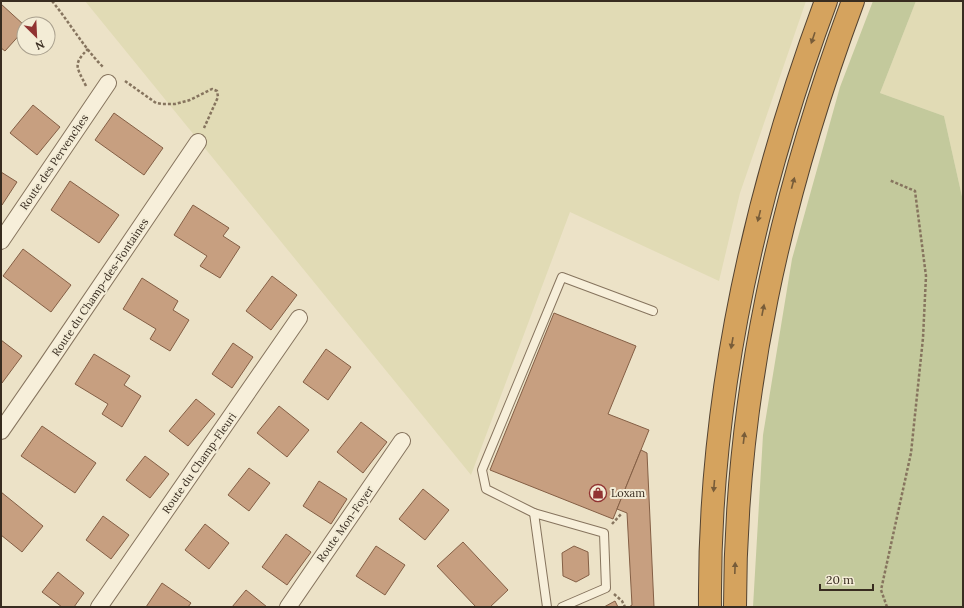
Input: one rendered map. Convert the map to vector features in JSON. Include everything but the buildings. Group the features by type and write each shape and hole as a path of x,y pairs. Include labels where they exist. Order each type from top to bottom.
{"highway":[{"path":"710,607 711,541 718,446 723,398 739,304 752,241 772,164 801,72 826,1"},
{"path":"735,607 736,542 743,448 755,354 784,216 824,81 853,1"}],"street":[{"name":"Route des Pervenches","path":"1,241 112,78"},
{"name":"Route du Champ-des-Fontaines","path":"1,431 198,142"},
{"name":"Route du Champ-Fleuri","path":"99,607 299,318"},
{"name":"Route Mon-Foyer","path":"288,607 402,442"}],"lane":[{"path":"562,607 606,588 604,533 534,513 486,489 482,470 562,276 653,311"},
{"path":"534,513 547,607"}],"path":[{"path":"52,1 96,60 112,78 162,104 176,104 190,100 212,89 217,91 218,97 198,142"},
{"path":"88,49 78,59 77,66 90,92 98,97"},
{"path":"886,607 881,590 911,453 923,338 926,276 916,191 889,180"}],"shaded area":[{"path":"85,1 806,1 740,193 719,281 570,212 471,475"},
{"path":"916,1 963,1 963,201 944,116 880,93"}],"green space":[{"path":"873,1 916,1 880,93 944,116 963,201 963,607 753,607 763,435 792,259 840,87"}],"place":[{"name":"Loxam","path":"598,493"}]}
